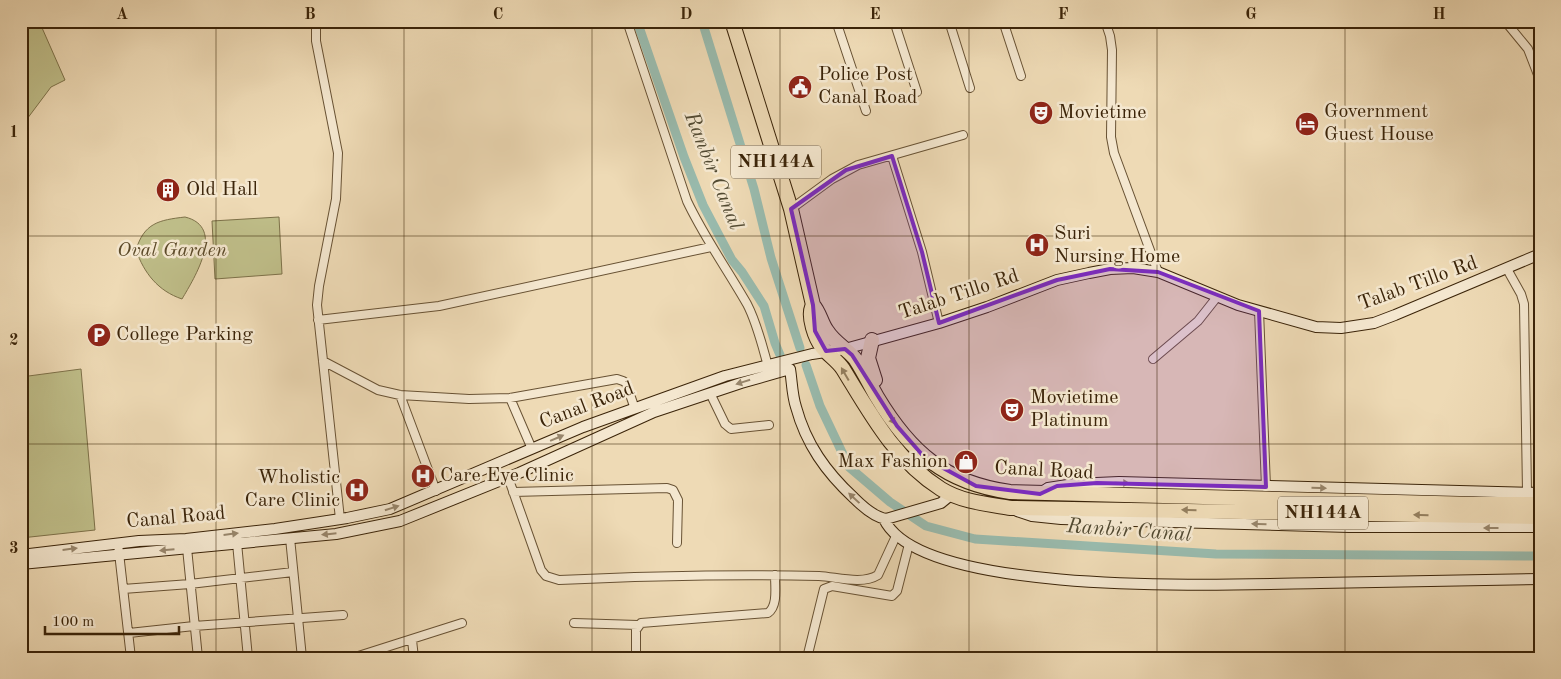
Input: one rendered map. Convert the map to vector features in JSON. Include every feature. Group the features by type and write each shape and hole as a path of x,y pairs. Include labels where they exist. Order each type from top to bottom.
{"highway":[{"name":"NH144A","path":"732,21 791,209 813,304 819,311 830,336 845,349"},
{"name":"NH144A","path":"813,304 811,310 818,342 830,354"},
{"path":"872,340 868,358 879,399"},
{"name":"Canal Road","path":"845,349 857,361 879,399 912,444 925,458 944,472 990,490 1040,494 1540,504"},
{"name":"Canal Road","path":"830,354 879,427 916,472 965,500 1011,508"},
{"name":"NH144A","path":"1011,508 1540,517"}],"main road":[{"name":"Talab Tillo Rd","path":"845,349 939,323 1057,280 1110,269 1133,268 1158,272 1259,311 1316,327 1341,328 1374,323 1508,269 1540,254"},
{"name":"Canal Road","path":"21,555 118,544 186,539 340,519 390,509 583,427 725,376 830,354 845,349"},
{"name":"Canal Road","path":"21,564 336,534 400,521 508,477 654,412 790,369 795,406 810,445 821,463 862,506 884,518"},
{"path":"1040,494 1048,488 1057,486 1097,483 1540,493"},
{"path":"952,494 941,503 884,518 896,536 909,544 958,563 1023,575 1084,582 1159,585 1540,578"},
{"path":"1011,508 1032,516 1061,519 1349,527 1540,527"}],"street":[{"path":"316,21 316,41 338,153 337,191 317,305 340,519"},
{"path":"627,21 687,201 711,247 747,305 756,324 768,366"},
{"path":"836,21 866,111"},
{"path":"894,21 917,92"},
{"path":"949,21 970,88"},
{"path":"1003,21 1021,76"},
{"path":"1105,21 1112,50 1111,137 1114,153 1158,272"},
{"path":"1505,21 1528,50 1540,80"},
{"path":"791,209 846,170 963,136"},
{"path":"892,156 922,252 939,323"},
{"path":"318,320 439,306 711,247"},
{"path":"1508,269 1524,304 1527,492"},
{"path":"1153,358 1198,321 1218,296"},
{"path":"1259,311 1266,487"},
{"path":"323,361 378,390 400,395 469,399 510,398 616,379 626,384 635,409"},
{"path":"710,393 725,424 730,429 769,426"},
{"path":"400,395 436,491"},
{"path":"510,398 532,449"},
{"path":"508,477 541,570 546,576 559,580 775,575 824,576 867,580 874,578 881,570 896,536"},
{"path":"514,492 666,488 673,490 678,500 677,544"},
{"path":"290,538 302,658"},
{"path":"237,543 248,658"},
{"path":"118,544 131,658"},
{"path":"807,658 824,589 832,586 892,596 897,591 909,544"},
{"path":"187,548 198,658"},
{"path":"123,590 294,572"},
{"path":"574,624 638,625 646,622 768,613 774,605 775,575"},
{"path":"128,633 343,615"},
{"path":"352,658 462,623"},
{"path":"636,658 636,630 638,625"},
{"path":"412,640 414,658"}],"highlighted area":[{"path":"892,156 922,252 939,323 1057,280 1110,269 1158,272 1259,311 1266,487 1097,483 1057,486 1040,494 976,486 925,458 897,426 852,355 845,349 826,351 815,331 813,305 791,209 846,170"}],"green space":[{"path":"21,21 39,21 65,80 51,87 21,127"},
{"name":"Oval Garden","path":"185,217 197,222 204,231 205,242 204,253 199,266 182,299 173,296 153,280 143,266 136,250 139,241 148,228 160,222"},
{"path":"279,217 282,274 215,279 212,221"},
{"path":"81,369 95,530 21,538 21,377"}],"waterway":[{"name":"Ranbir Canal","path":"637,21 684,157 703,205 732,260 764,306 780,355"},
{"name":"Ranbir Canal","path":"702,21 754,189 771,258 800,348"},
{"name":"Ranbir Canal","path":"806,365 820,406 849,467 890,502 926,526 975,539 1216,554 1540,556"}],"place":[{"name":"Police Post Canal Road","path":"800,87"},
{"name":"Movietime","path":"1041,113"},
{"name":"Government Guest House","path":"1307,124"},
{"name":"Old Hall","path":"168,190"},
{"name":"Suri Nursing Home","path":"1037,245"},
{"name":"College Parking","path":"99,335"},
{"name":"Movietime Platinum","path":"1012,410"},
{"name":"Max Fashion","path":"966,462"},
{"name":"Care Eye Clinic","path":"423,476"},
{"name":"Wholistic Care Clinic","path":"357,490"}]}
